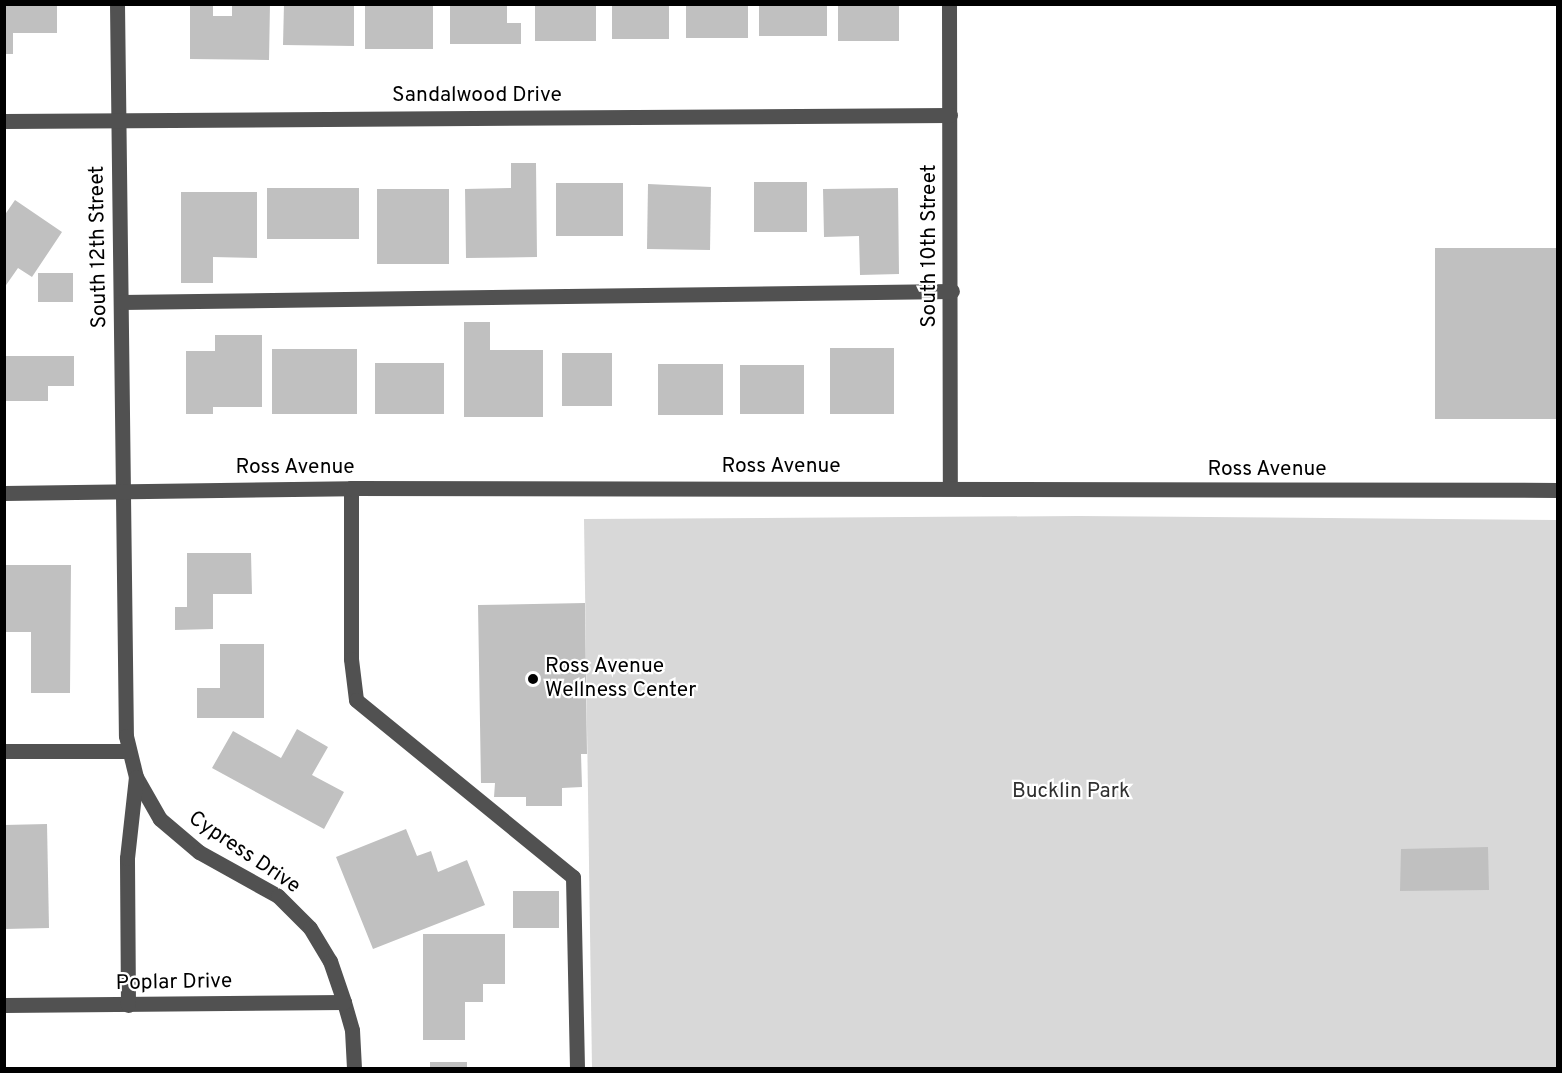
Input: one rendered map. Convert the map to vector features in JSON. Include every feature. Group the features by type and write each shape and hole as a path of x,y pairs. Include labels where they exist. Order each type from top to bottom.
{"street":[{"name":"South 12th Street","path":"117,4 123,490"},
{"name":"South 10th Street","path":"949,4 952,291 950,488"},
{"name":"Sandalwood Drive","path":"4,121 950,115"},
{"path":"121,302 952,291"},
{"path":"351,488 351,659 356,700 573,878 577,1068"},
{"name":"Ross Avenue","path":"4,493 351,488 1557,490"},
{"name":"Cypress Drive","path":"123,490 126,736 136,777 160,819 199,852 278,896 310,928 330,960 344,1002 352,1030 354,1068"},
{"path":"4,752 129,751"},
{"path":"128,1005 127,858 136,777"},
{"name":"Poplar Drive","path":"4,1005 344,1002"}],"green space":[{"name":"Bucklin Park","path":"1078,516 1557,520 1557,1068 592,1068 584,519"}],"building":[{"path":"4,4 57,4 57,33 13,33 13,54 4,54"},
{"path":"190,4 213,4 213,16 232,16 232,4 270,4 269,60 190,59"},
{"path":"284,4 354,4 354,46 283,45"},
{"path":"365,4 433,4 433,49 365,49"},
{"path":"450,4 507,4 507,23 521,23 521,44 450,44"},
{"path":"535,4 596,4 596,41 535,41"},
{"path":"612,4 669,4 669,39 612,39"},
{"path":"686,4 748,4 748,38 686,38"},
{"path":"759,4 827,4 827,36 759,36"},
{"path":"838,4 899,4 899,41 838,41"},
{"path":"511,163 536,163 537,257 466,258 465,189 511,188"},
{"path":"754,182 807,182 807,232 754,232"},
{"path":"556,183 623,183 623,236 556,236"},
{"path":"648,184 711,187 710,250 647,249"},
{"path":"267,188 359,188 359,239 267,239"},
{"path":"898,188 899,274 860,275 859,236 824,237 823,189"},
{"path":"377,189 449,189 449,264 377,264"},
{"path":"181,192 257,192 257,258 213,257 213,283 181,283"},
{"path":"15,200 62,232 32,277 18,268 4,288 4,216"},
{"path":"1435,248 1558,248 1558,419 1435,419"},
{"path":"38,273 73,273 73,302 38,302"},
{"path":"464,322 490,322 490,350 543,350 543,417 464,417"},
{"path":"215,335 262,335 262,407 213,407 213,414 186,414 186,351 215,351"},
{"path":"830,348 894,348 894,414 830,414"},
{"path":"272,349 357,349 357,414 272,414"},
{"path":"562,353 612,353 612,406 562,406"},
{"path":"4,356 74,356 74,386 48,386 48,401 4,401"},
{"path":"375,363 444,363 444,414 375,414"},
{"path":"658,364 723,364 723,415 658,415"},
{"path":"740,365 804,365 804,414 740,414"},
{"path":"187,553 251,553 252,594 213,594 213,629 175,630 175,607 187,607"},
{"path":"4,565 71,565 70,693 31,693 31,632 4,632"},
{"name":"Ross Avenue Wellness Center","path":"585,603 587,754 581,754 582,787 562,788 562,806 526,806 526,797 494,797 495,783 481,783 478,605"},
{"path":"220,644 264,644 264,718 197,718 197,688 220,688"},
{"path":"297,729 328,747 312,775 344,792 324,829 212,768 233,731 281,758"},
{"path":"47,824 49,928 5,929 4,825"},
{"path":"406,829 417,856 431,851 438,872 467,860 485,905 373,949 336,857"},
{"path":"1488,847 1489,890 1400,891 1401,849"},
{"path":"513,891 559,891 559,928 513,928"},
{"path":"423,934 505,934 505,984 483,984 483,1002 465,1002 465,1040 423,1040"},
{"path":"430,1062 467,1062 467,1068 430,1068"}],"place":[{"name":"Ross Avenue Wellness Center","path":"533,679"}]}
